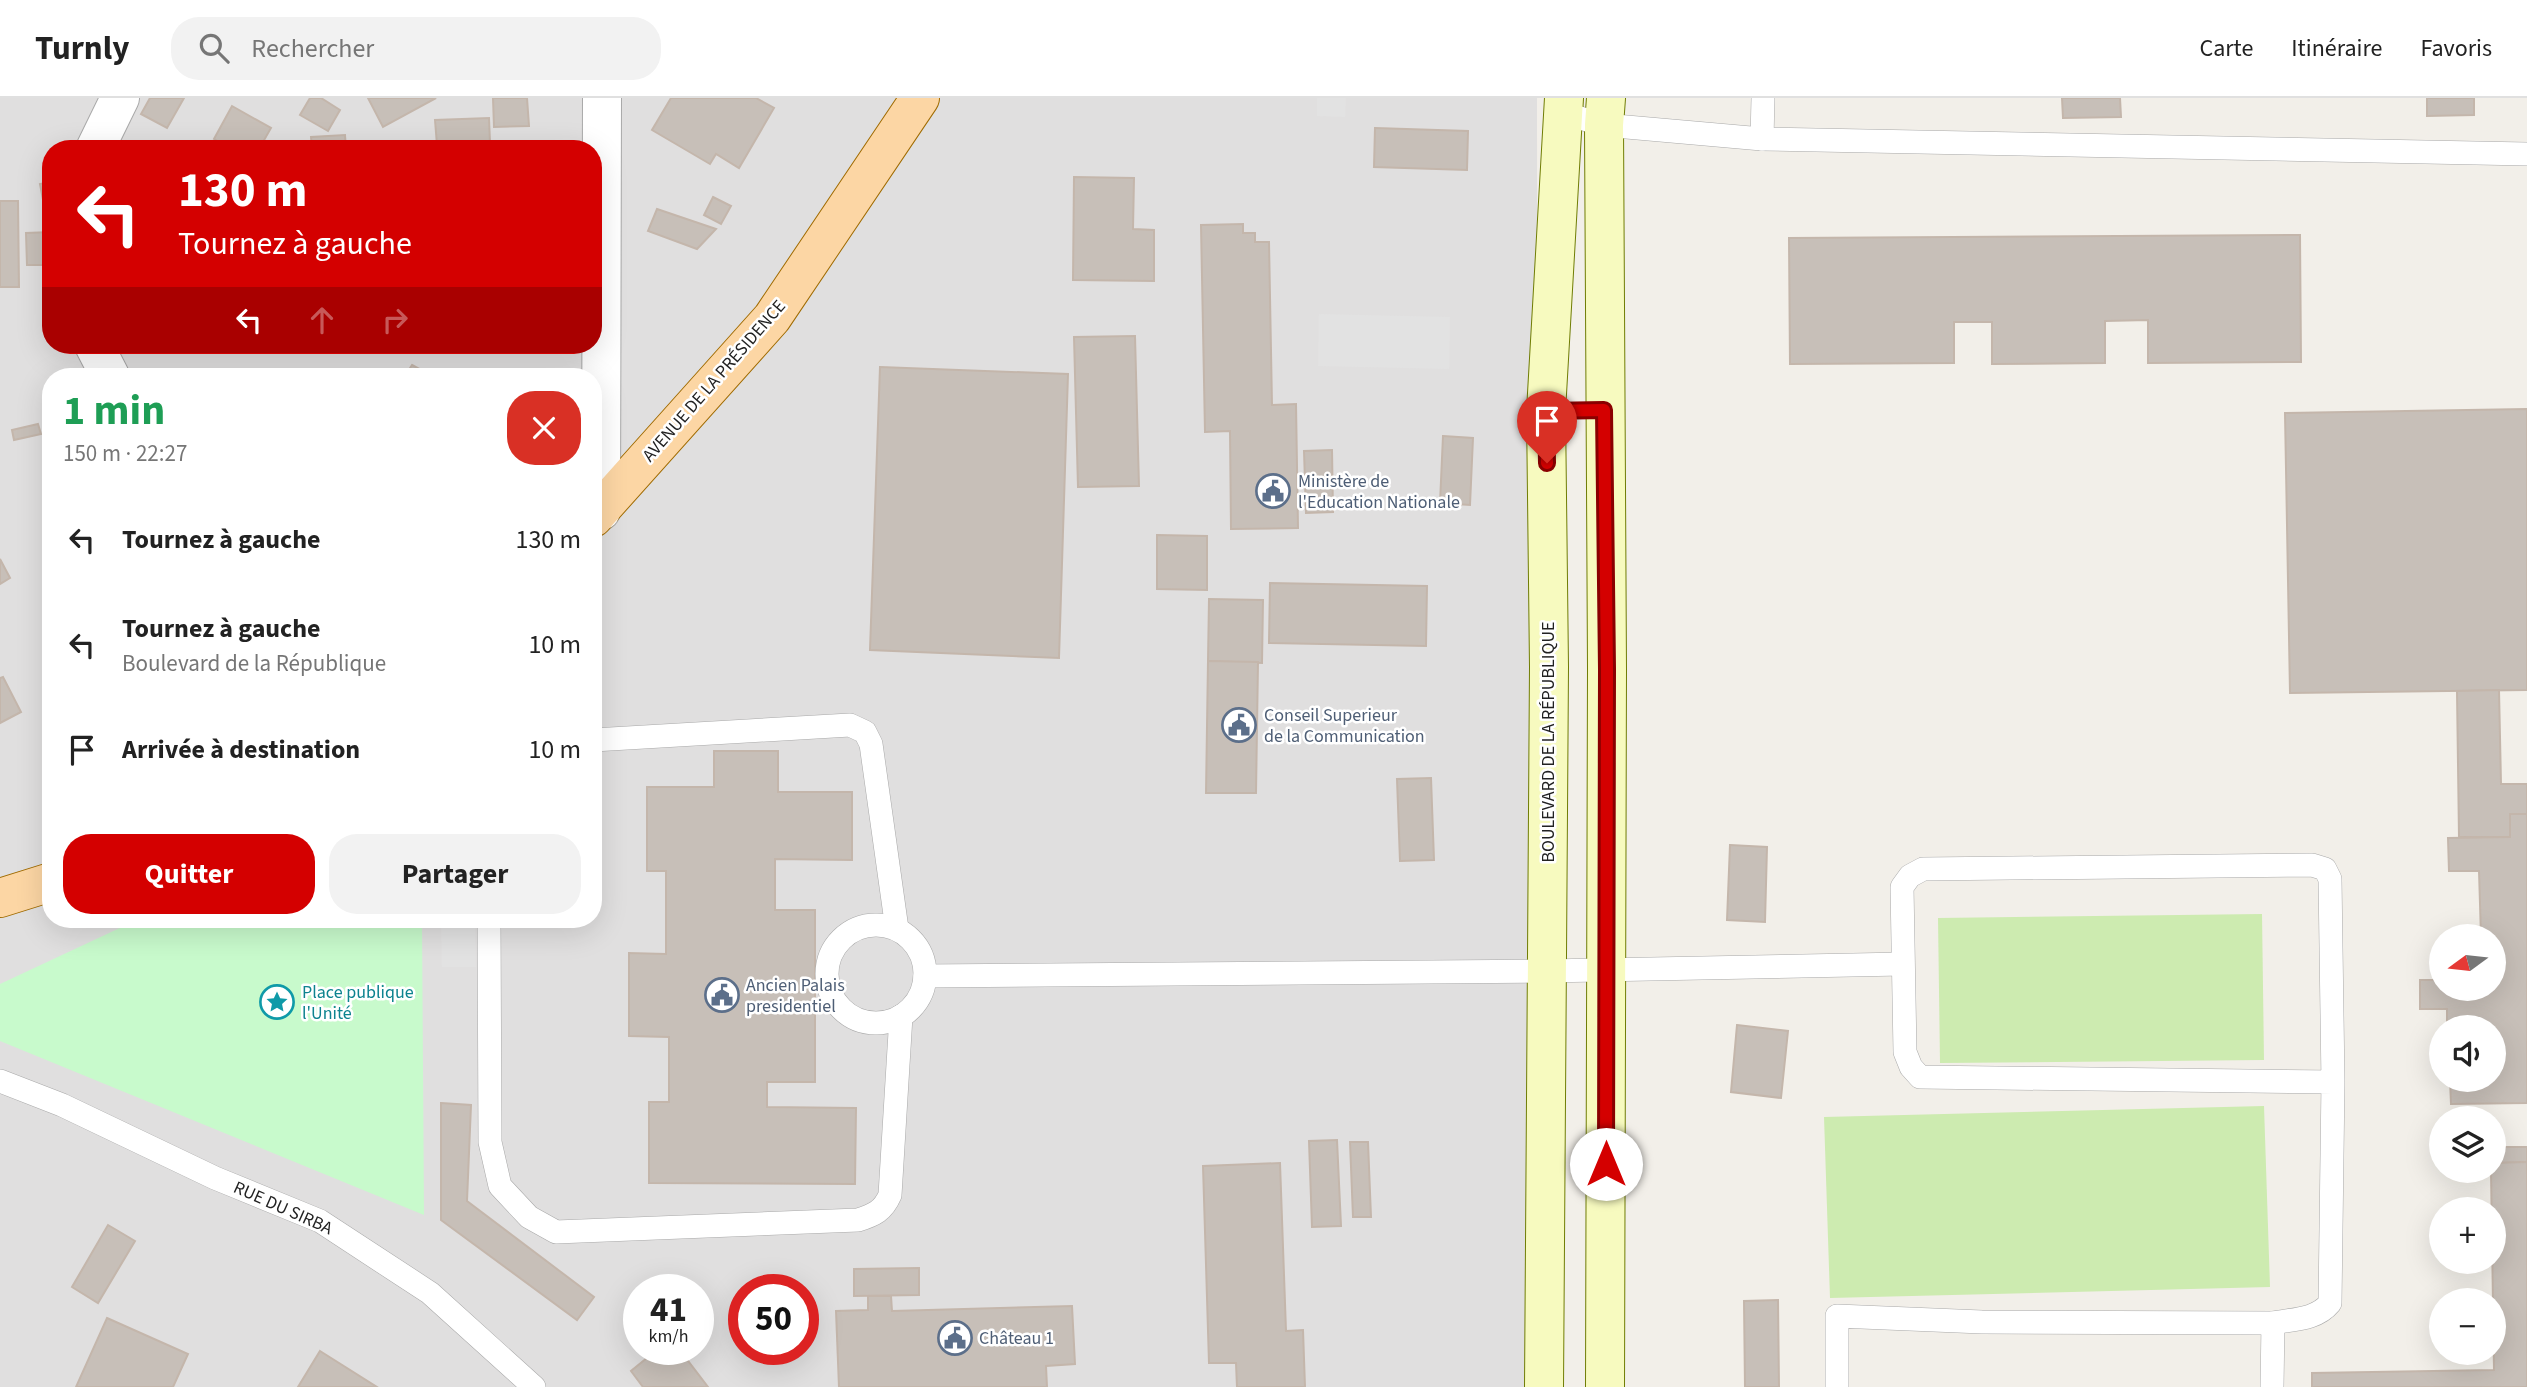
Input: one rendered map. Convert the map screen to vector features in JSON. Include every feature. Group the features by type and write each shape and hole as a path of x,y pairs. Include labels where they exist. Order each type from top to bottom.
{"main road":[{"name":"AVENUE DE LA PRÉSIDENCE","path":"602,508 772,318 920,98"},
{"name":"BOULEVARD DE LA RÉPUBLIQUE","path":"1544,1387 1549,667 1546,411 1564,105"},
{"path":"1605,111 1605,1387"},
{"path":"1546,411 1604,410"},
{"path":"1549,667 1607,669"},
{"path":"0,898 42,885"}],"street":[{"path":"99,140 120,98"},
{"path":"601,140 602,98"}],"lane":[{"path":"1762,139 1763,98"},
{"path":"1564,105 1762,139 2527,154"},
{"path":"602,739 850,725 865,732 871,744 897,929"},
{"path":"1837,1387 1837,1316 1982,1322 2273,1323 2312,1316 2323,1312 2330,1303 2333,1082 2330,879 2325,869 2312,865 1923,869 1910,876 1902,887 1905,1052 1911,1067 1920,1077 2333,1082"},
{"path":"879,925 897,929 913,941 922,957 925,976 920,995 901,1016 874,1024 855,1019 839,1007 830,991 827,971 832,953 843,937 860,927 879,925"},
{"path":"489,928 490,1142 499,1186 529,1217 556,1232 858,1220 874,1215 885,1207 890,1195 901,1016"},
{"path":"925,976 1548,971 1902,964"},
{"name":"RUE DU SIRBA","path":"0,1081 62,1105 215,1178 320,1221 430,1293 534,1387"},
{"path":"2272,1387 2273,1323"}],"shaded area":[{"path":"0,98 1537,98 1538,1387 0,1387"},
{"path":"1317,98 1346,98 1345,117 1317,116"},
{"path":"1319,314 1450,317 1449,369 1318,366"},
{"path":"441,928 475,928 476,967 442,967"}],"green space":[{"path":"2262,914 2264,1060 1940,1063 1938,918"},
{"path":"120,928 422,928 424,1215 0,1041 0,984"},
{"path":"2264,1106 2270,1287 1830,1298 1824,1117"}],"building":[{"path":"150,98 184,98 167,128 141,114"},
{"path":"310,98 321,98 340,110 328,131 300,115"},
{"path":"368,98 436,98 383,127"},
{"path":"493,98 527,98 529,126 494,127"},
{"path":"671,98 756,98 774,108 739,168 716,154 710,164 652,130"},
{"path":"2062,98 2120,98 2121,117 2063,118"},
{"path":"2427,98 2474,98 2474,115 2427,116"},
{"path":"232,106 271,128 264,140 214,139"},
{"path":"489,118 490,140 437,140 435,120"},
{"path":"1375,128 1468,131 1467,170 1374,167"},
{"path":"345,135 345,140 311,140 311,137"},
{"path":"1074,177 1134,178 1133,229 1154,230 1154,281 1073,280"},
{"path":"713,197 731,206 721,224 704,215"},
{"path":"0,201 18,201 19,287 0,287"},
{"path":"657,209 716,229 697,249 648,231"},
{"path":"1243,224 1243,233 1255,233 1255,242 1269,242 1272,405 1296,404 1298,528 1231,529 1230,431 1205,432 1201,225"},
{"path":"42,232 42,265 27,265 26,233"},
{"path":"2300,235 2301,362 2148,363 2148,320 2105,321 2105,363 1992,364 1992,322 1954,322 1954,363 1790,364 1789,238"},
{"path":"1135,336 1139,486 1078,487 1074,337"},
{"path":"880,367 1068,374 1059,658 870,650"},
{"path":"2527,409 2527,690 2290,693 2285,413"},
{"path":"38,424 41,434 14,440 12,430"},
{"path":"1443,436 1473,438 1470,505 1440,503"},
{"path":"1332,450 1333,512 1306,513 1304,451"},
{"path":"1157,535 1207,536 1207,590 1157,589"},
{"path":"0,559 10,578 0,584"},
{"path":"1270,583 1427,586 1426,646 1269,643"},
{"path":"1209,599 1263,600 1262,663 1208,661"},
{"path":"1208,661 1258,662 1256,793 1206,793"},
{"path":"3,677 21,712 0,723 0,678"},
{"path":"2499,690 2501,784 2527,784 2527,814 2510,814 2510,837 2459,837 2457,691"},
{"name":"Ancien Palais presidentiel","path":"714,751 778,751 778,792 852,792 852,860 775,859 775,910 815,910 815,1082 767,1082 767,1107 856,1108 855,1184 649,1183 649,1102 669,1102 669,1037 629,1036 629,953 666,954 666,871 647,871 647,787 714,787"},
{"path":"1431,778 1434,860 1400,861 1397,779"},
{"path":"2510,814 2527,814 2527,1103 2451,1104 2450,1092 2506,1092 2506,1015 2447,1015 2447,1009 2420,1009 2420,980 2429,980 2429,1001 2506,1001 2506,924 2481,924 2479,871 2449,871 2448,838 2510,837"},
{"path":"1730,845 1767,847 1765,922 1727,920"},
{"path":"1737,1025 1788,1031 1781,1098 1731,1092"},
{"path":"441,1103 471,1105 467,1201 594,1297 577,1320 441,1220"},
{"path":"1337,1140 1341,1226 1312,1227 1309,1141"},
{"path":"1350,1142 1368,1142 1371,1217 1353,1217"},
{"path":"2506,1147 2527,1147 2527,1162 2506,1163"},
{"path":"2527,1162 2527,1387 2312,1387 2312,1373 2494,1370 2494,1365 2506,1365 2506,1288 2493,1288 2493,1274 2506,1274 2506,1197 2491,1197 2491,1183 2506,1183 2506,1163"},
{"path":"1280,1163 1286,1331 1303,1330 1305,1387 1237,1387 1236,1363 1209,1363 1203,1166"},
{"path":"108,1225 135,1241 98,1303 72,1287"},
{"path":"919,1268 919,1295 854,1296 854,1269"},
{"name":"Château 1","path":"868,1296 891,1296 892,1311 1072,1306 1075,1364 1046,1366 1047,1387 839,1387 836,1311 868,1310"},
{"path":"1778,1300 1779,1387 1745,1387 1744,1301"},
{"path":"107,1318 188,1354 173,1387 76,1387"},
{"path":"320,1351 377,1387 298,1387"},
{"path":"638,1365 691,1365 708,1387 643,1387 631,1371"}],"place":[{"name":"Ministère de l'Education Nationale","path":"1273,491"},
{"name":"Conseil Superieur de la Communication","path":"1239,725"},
{"name":"Ancien Palais presidentiel","path":"722,995"},
{"name":"Place publique l'Unité","path":"277,1002"},
{"name":"Château 1","path":"955,1338"}],"route":[{"path":"1547,463 1546,411 1604,410 1607,669 1606,1164"}]}
